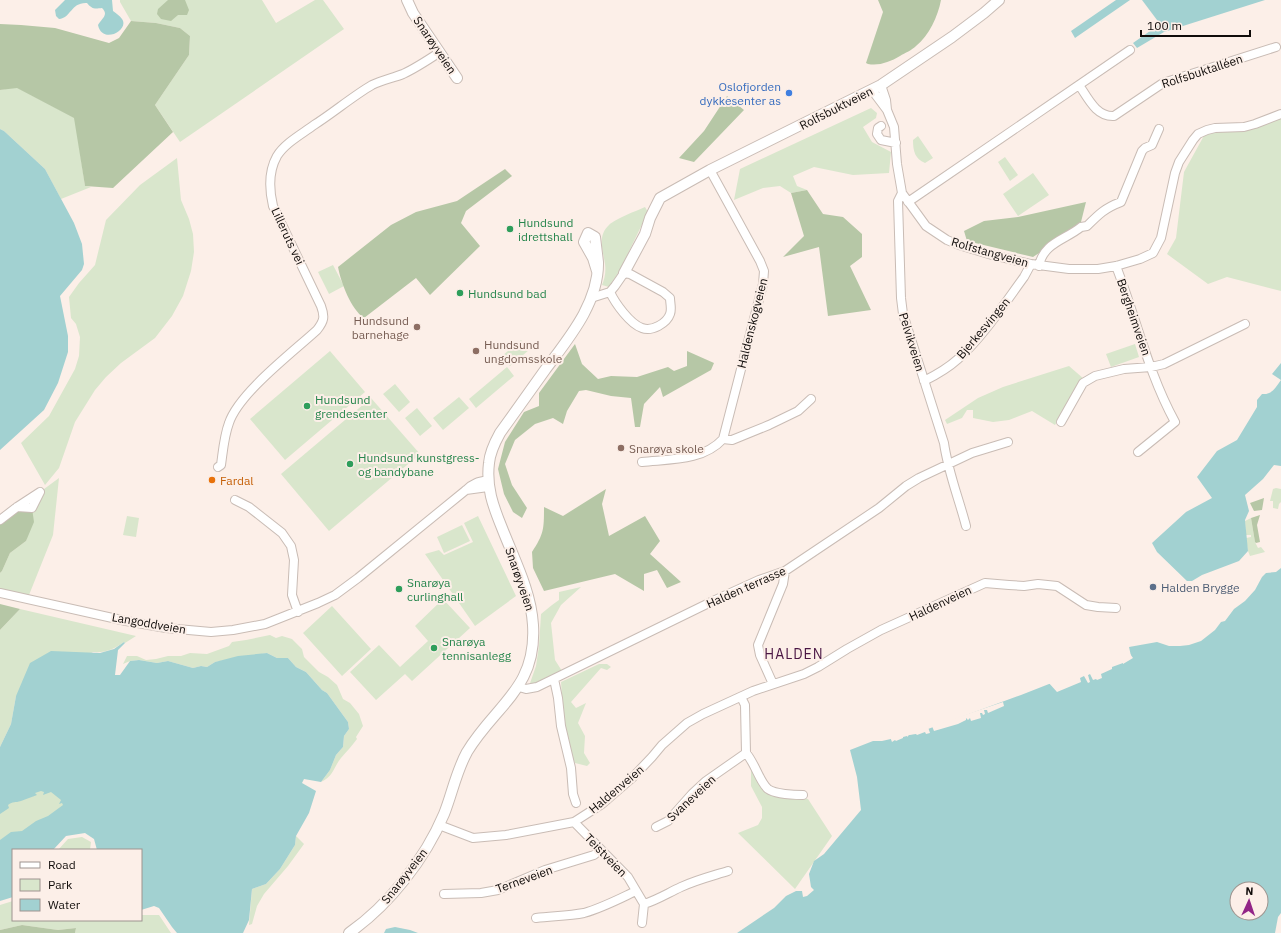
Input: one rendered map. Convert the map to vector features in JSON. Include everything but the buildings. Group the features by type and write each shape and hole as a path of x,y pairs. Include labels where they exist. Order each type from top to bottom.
{"street":[{"name":"Snarøyveien","path":"399,0 414,13"},
{"name":"Snarøyveien","path":"407,0 414,13 458,78"},
{"name":"Rolfsbuktveien","path":"624,273 645,234 650,218 660,198 710,170 877,88 984,14 999,0"},
{"name":"Rolfsbuktalléen","path":"1079,85 1098,111 1104,115 1114,116 1163,83 1276,47"},
{"path":"908,202 1130,50"},
{"name":"Lilleruts vei","path":"218,467 221,465 225,434 229,421 236,409 245,397 262,380 323,323 324,316 321,306 274,206 270,193 270,180 273,166 278,155 294,139 371,86 386,79 402,75 440,52"},
{"name":"Rolfstangveien","path":"877,88 894,127 897,164 902,193 926,226 947,240 992,255 1035,265 1069,269 1098,269 1116,266 1146,257 1153,253 1161,238 1174,173 1189,146 1198,134 1215,128 1249,126 1281,114"},
{"path":"881,126 878,128 877,134 881,140 896,143"},
{"name":"Rolfstangveien","path":"1035,265 1046,249 1081,227 1087,226 1103,210 1121,202 1142,151 1152,145 1159,130"},
{"name":"Haldenskogveien","path":"710,170 764,271 764,284 723,439"},
{"name":"Pelvikveien","path":"902,193 898,201 901,303 908,333 944,443 947,464 956,488 966,526"},
{"name":"Snarøyveien","path":"349,933 373,913 402,882 426,850 448,804 455,779 468,752 519,687 526,671 532,649 532,615 524,584 494,509 488,484 489,462 491,453 500,433 570,336 591,298 597,265 591,245"},
{"name":"Bjerkesvingen","path":"924,382 944,370 968,349 1035,265"},
{"name":"Bergheimveien","path":"1116,266 1127,294 1151,367 1168,409 1175,422 1138,452"},
{"path":"591,298 610,292 624,273 630,274 647,282 670,298 671,313 664,323 655,327 644,329 636,324 616,304 610,292"},
{"name":"Bergheimveien","path":"1061,422 1083,384 1087,380 1104,373 1164,364 1245,324"},
{"path":"642,462 691,457 715,447 723,439 732,440 769,425 798,411 812,399"},
{"path":"947,464 972,453 1008,442"},
{"name":"Halden terrasse","path":"519,687 526,690 531,689 554,679 726,595 759,580 785,571 879,508 906,486 931,471 947,464"},
{"name":"Langoddveien","path":"0,593 171,628 211,632 238,630 265,624 298,612 335,595 352,583 475,482 488,484"},
{"path":"235,500 249,507 282,533 291,546 294,560 292,595 298,612"},
{"path":"0,520 17,506"},
{"path":"773,684 760,655 758,645 783,584 785,571"},
{"name":"Haldenveien","path":"439,825 473,838 488,838 574,822 602,804 632,778 662,745 687,723 753,691 804,674 881,630 985,582 1024,586 1038,584 1056,586 1086,605 1116,608"},
{"path":"554,679 561,726 571,768 573,794 576,803"},
{"path":"741,697 745,705 746,753 754,764 763,782 768,789 803,796"},
{"name":"Svaneveien","path":"656,827 668,821 706,781 746,753"},
{"name":"Teistveien","path":"574,822 628,877 644,904"},
{"name":"Terneveien","path":"444,894 480,893 498,890 545,870 594,855 600,850"},
{"path":"642,923 644,904 701,878 728,872"},
{"name":"Teistveien","path":"536,918 584,912 613,902 636,891"}],"green space":[{"path":"120,0 262,0 276,23 315,0 323,0 344,29 180,142 155,105 189,55 190,36 180,28 156,23 131,21"},
{"path":"168,0 185,0 189,10 187,15 178,15 171,21 161,19 157,14 158,9"},
{"path":"878,0 941,0 938,13 929,31 921,42 888,62 868,64 866,63 883,12"},
{"path":"131,21 156,23 180,28 190,36 189,55 155,105 173,132 113,188 85,186 74,118 17,88 0,90 0,24 55,28 109,43 119,38"},
{"path":"16,87 75,118 85,186 91,187 61,199 45,169 0,129 0,90"},
{"path":"727,96 744,110 694,162 679,158 704,131"},
{"path":"871,108 877,113 876,118 863,127 872,142 891,152 889,173 853,175 814,167 793,176 797,186 807,190 791,193 780,186 763,188 734,200 740,169"},
{"path":"1281,113 1281,291 1227,277 1208,284 1167,254 1176,238 1184,172 1206,132 1251,124"},
{"path":"918,136 933,158 925,163 917,157 913,148 913,140"},
{"path":"1005,157 1018,175 1010,181 998,162"},
{"path":"177,158 181,200 189,219 193,234 194,252 191,271 183,296 172,316 155,338 121,363 95,390 75,422 59,468 45,485 21,443 49,416 75,369 79,356 80,337 76,324 71,318 69,297 95,265 106,220 140,185"},
{"path":"505,169 512,176 466,211 461,223 480,246 430,295 416,278 364,318 359,314 347,295 338,267 391,225 416,212 457,201"},
{"path":"1033,173 1049,195 1018,216 1003,194"},
{"path":"807,190 823,214 843,217 862,234 862,257 850,266 871,310 828,316 819,247 783,257 804,236 791,193"},
{"path":"1086,202 1080,226 1033,257 967,241 964,231 984,221 1018,217"},
{"path":"645,207 648,212 620,270 609,287 602,285 605,277 602,238 605,229 616,220"},
{"path":"333,265 344,286 329,294 318,272"},
{"path":"521,340 529,350 510,366 502,356"},
{"path":"575,344 582,364 598,379 611,376 637,377 668,367 674,371 687,366 687,351 714,363 711,370 663,397 660,387 644,404 640,427 635,427 631,398 611,396 586,390 579,391 567,411 563,424 553,418 535,424 515,440 505,464 512,485 527,508 522,518 513,512 504,494 498,469 505,442 524,412 539,406 539,393"},
{"path":"1135,344 1139,357 1111,367 1106,354"},
{"name":"Hundsund grendesenter","path":"330,351 365,392 285,460 250,419"},
{"path":"1069,366 1084,379 1055,425 1032,411 1009,420 993,422 973,418 973,410 967,410 962,418 947,424 945,420 978,398 1003,387"},
{"path":"507,367 514,376 476,408 469,399"},
{"path":"395,384 410,402 399,412 383,394"},
{"path":"459,397 469,408 443,430 433,418"},
{"name":"Hundsund kunstgress- og bandybane","path":"371,398 420,454 329,531 281,474"},
{"path":"417,408 432,426 420,436 405,418"},
{"path":"59,478 53,535 29,595 0,589 0,573 10,553 26,541 32,508 40,492"},
{"path":"606,489 602,504 609,536 645,516 660,541 650,554 681,582 667,588 657,570 644,574 644,591 615,574 544,591 533,568 532,552 541,536 544,521 544,507 563,516"},
{"path":"1273,489 1281,489 1281,502 1278,509 1273,508 1273,501 1270,501"},
{"path":"1264,498 1262,510 1254,511 1250,503"},
{"path":"17,507 32,508 34,522 26,541 10,553 0,573 0,520"},
{"path":"1260,515 1257,525 1260,542 1256,543 1251,518"},
{"path":"127,516 139,518 136,537 123,535"},
{"path":"478,516 516,596 475,626 425,554 439,550 444,555 473,542 464,523"},
{"path":"1251,518 1255,542 1258,548 1261,547 1265,552 1250,556 1246,538 1251,537 1251,535 1246,535 1245,521"},
{"path":"462,525 470,541 444,553 437,537"},
{"path":"581,587 561,605 551,623 555,660 562,671 529,686 536,666 541,614 559,600 559,592"},
{"name":"Snarøya tennisanlegg","path":"443,599 470,628 412,681 405,674 376,700 350,672 379,645 400,667 428,641 415,626"},
{"path":"0,604 20,609 0,630"},
{"path":"332,606 371,649 342,676 303,633"},
{"path":"20,609 136,636 110,650 93,652 16,696 11,724 0,747 0,630"},
{"path":"270,635 276,638 282,636 292,639 302,649 304,657 319,672 328,677 337,685 343,699 350,703 359,714 363,726 356,737 357,739 338,762 331,774 321,782 330,770 336,755 343,747 344,736 349,729 348,722 327,693 322,690 306,672 296,667 288,658 277,658 267,653 215,662 207,667 201,666 193,668 168,661 157,663 139,660 130,661 123,664 127,656 137,656 146,660 168,656 181,656 190,653 207,654 229,646 232,642"},
{"path":"599,664 607,664 611,667 607,670 601,668 571,702 576,708 586,703 578,723 585,736 584,753 590,763 587,766 575,763 568,744 564,723 561,682"},
{"path":"0,753 110,784 0,848"},
{"path":"751,760 760,783 769,794 808,799 832,836 795,889 738,833 758,825 762,818 762,807 751,786"},
{"path":"296,836 304,844 288,866 264,894 257,906 252,924 249,925 252,889 266,884 280,869 295,845"},
{"path":"82,837 91,842 90,849 59,849 68,839"},
{"path":"12,901 12,921 142,921 142,915 159,915 171,933 75,933 76,928 58,930 22,925 0,930 0,905"},
{"path":"22,925 58,930 76,928 75,933 0,933 0,930"}],"water":[{"path":"65,0 112,0 113,11 122,19 122,27 114,34 105,34 101,31 98,25 105,15 104,10 102,8 92,7 87,3 82,3 74,7 66,16 59,19 56,16 55,10"},
{"path":"1116,0 1130,0 1075,38 1071,31"},
{"path":"1142,0 1265,0 1164,32 1137,48 1133,43 1160,24"},
{"path":"0,129 45,169 74,223 82,244 84,264 82,270 60,296 68,336 68,352 58,383 44,410 0,450"},
{"path":"1281,363 1281,380 1272,374"},
{"path":"1281,380 1281,466 1274,465 1263,479 1245,495 1249,511 1245,520 1248,551 1239,561 1202,575 1192,581 1187,581 1157,552 1152,543 1186,512 1212,498 1197,477 1217,451 1237,440 1257,407 1257,400 1262,394 1273,390"},
{"path":"1281,568 1281,913 1278,917 1275,933 737,933 774,908 786,896 796,891 802,891 803,897 807,896 814,890 811,887 809,874 814,861 824,854 861,810 857,777 850,750 873,741 882,741 917,733 1049,684 1098,672 1131,656 1129,647 1157,642 1169,646 1180,646 1201,641 1215,630 1221,622 1225,621 1234,609 1245,601 1255,590 1266,573 1276,572"},
{"path":"124,642 125,643 118,650 115,675 120,675 130,661 139,660 157,663 168,661 193,668 201,666 207,667 215,662 238,656 267,653 277,658 288,658 296,667 306,672 322,690 327,693 348,722 349,729 344,736 343,747 336,755 330,770 321,782 304,779 302,783 316,791 309,813 296,836 295,845 280,869 266,884 252,889 249,920 243,933 177,933 159,908 154,906 142,910 142,849 97,849 94,839 85,833 66,836 54,849 12,849 12,897 0,901 0,840 11,832 22,831 36,821 48,816 63,805 62,803 59,804 61,800 51,792 43,795 44,792 41,791 35,793 37,795 8,805 9,808 0,814 0,747 11,724 16,696 30,663 51,651 100,653 114,649"},
{"path":"395,927 418,933 384,933 386,929"}],"pier":[{"path":"1128,651 1133,658 1123,664 1112,667 1112,669 1101,674 1102,678 1097,680 1093,680 1090,674 1088,675 1090,682 1088,683 1084,676 1080,678 1081,682 1057,692 1048,682 1098,670 1129,655"},
{"path":"1003,702 1004,706 988,713 987,710 984,710 985,714 983,715 980,713 981,718 971,721 970,718 968,720 966,718 966,720 958,724 934,731 932,726"},
{"path":"928,727 930,733 926,734 925,732 917,735 909,735 892,742 890,737 917,731"}],"place":[{"name":"Oslofjorden dykkesenter as","path":"789,93"},
{"name":"Hundsund idrettshall","path":"510,229"},
{"name":"Hundsund bad","path":"460,293"},
{"name":"Hundsund barnehage","path":"417,327"},
{"name":"Hundsund ungdomsskole","path":"476,351"},
{"name":"Hundsund grendesenter","path":"307,406"},
{"name":"Snarøya skole","path":"621,448"},
{"name":"Hundsund kunstgress- og bandybane","path":"350,464"},
{"name":"Fardal","path":"212,480"},
{"name":"Halden Brygge","path":"1153,587"},
{"name":"Snarøya curlinghall","path":"399,589"},
{"name":"Snarøya tennisanlegg","path":"434,648"}],"district":[{"name":"HALDEN","path":"794,654"}]}
